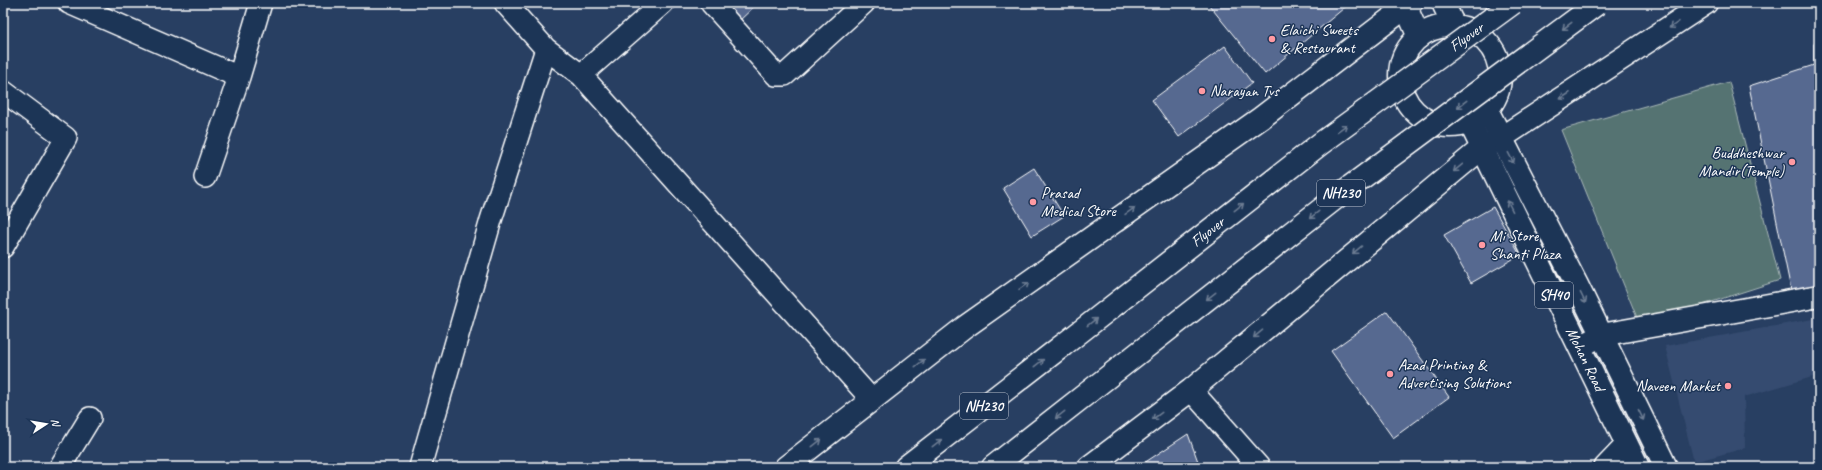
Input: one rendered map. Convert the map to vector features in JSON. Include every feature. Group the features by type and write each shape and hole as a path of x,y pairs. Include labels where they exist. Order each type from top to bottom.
{"main road":[{"path":"1443,3 1454,26"},
{"name":"Flyover","path":"906,467 1320,144 1513,3"},
{"name":"NH230","path":"993,467 1351,186 1598,3"},
{"path":"1089,467 1191,390 1482,148 1501,138 1706,3"},
{"path":"786,467 965,327 1261,118 1407,4 1419,37"},
{"path":"1446,26 1454,26 1469,30 1490,46 1497,56 1500,77 1497,96 1487,110 1470,123 1448,127 1431,123 1415,112 1404,96 1401,82 1404,58 1412,44 1419,37 1431,30 1446,26"},
{"path":"1487,110 1666,467"},
{"name":"Mohan Road","path":"1470,123 1638,467"},
{"path":"1580,347 1601,335 1819,296"}],"street":[{"path":"69,3 239,77"},
{"path":"205,177 239,77 261,3"},
{"path":"505,3 546,49 581,75 872,400"},
{"path":"581,75 663,3"},
{"path":"711,3 776,74 785,75 864,3"},
{"path":"420,467 491,220 546,49"},
{"path":"3,91 66,138 3,247"},
{"path":"1191,390 1259,467"},
{"path":"60,467 90,418"},
{"path":"1605,467 1627,444"}],"shaded area":[{"name":"Naveen Market","path":"1819,318 1819,375 1744,397 1745,448 1694,462 1665,346"}],"green space":[{"path":"1729,82 1780,280 1640,325 1561,130"}],"building":[{"path":"715,3 758,3 737,23"},
{"name":"Elaichi Sweets & Restaurant","path":"1212,3 1350,3 1265,74 1209,5"},
{"name":"Buddheshwar Mandir(Temple)","path":"1819,38 1819,285 1791,290 1749,86 1814,65 1814,44"},
{"name":"Narayan Tvs","path":"1225,46 1252,83 1179,137 1152,100"},
{"name":"Prasad Medical Store","path":"1034,168 1064,216 1032,236 1003,188"},
{"name":"Mi Store Shanti Plaza","path":"1493,207 1520,255 1471,283 1444,235"},
{"name":"Azad Printing & Advertising Solutions","path":"1387,311 1449,397 1393,438 1331,351"},
{"path":"1188,434 1200,467 1138,467"}],"place":[{"name":"Elaichi Sweets & Restaurant","path":"1272,39"},
{"name":"Narayan Tvs","path":"1202,91"},
{"name":"Buddheshwar Mandir(Temple)","path":"1792,162"},
{"name":"Prasad Medical Store","path":"1033,202"},
{"name":"Mi Store Shanti Plaza","path":"1482,245"},
{"name":"Azad Printing & Advertising Solutions","path":"1390,374"},
{"name":"Naveen Market","path":"1728,386"}]}
